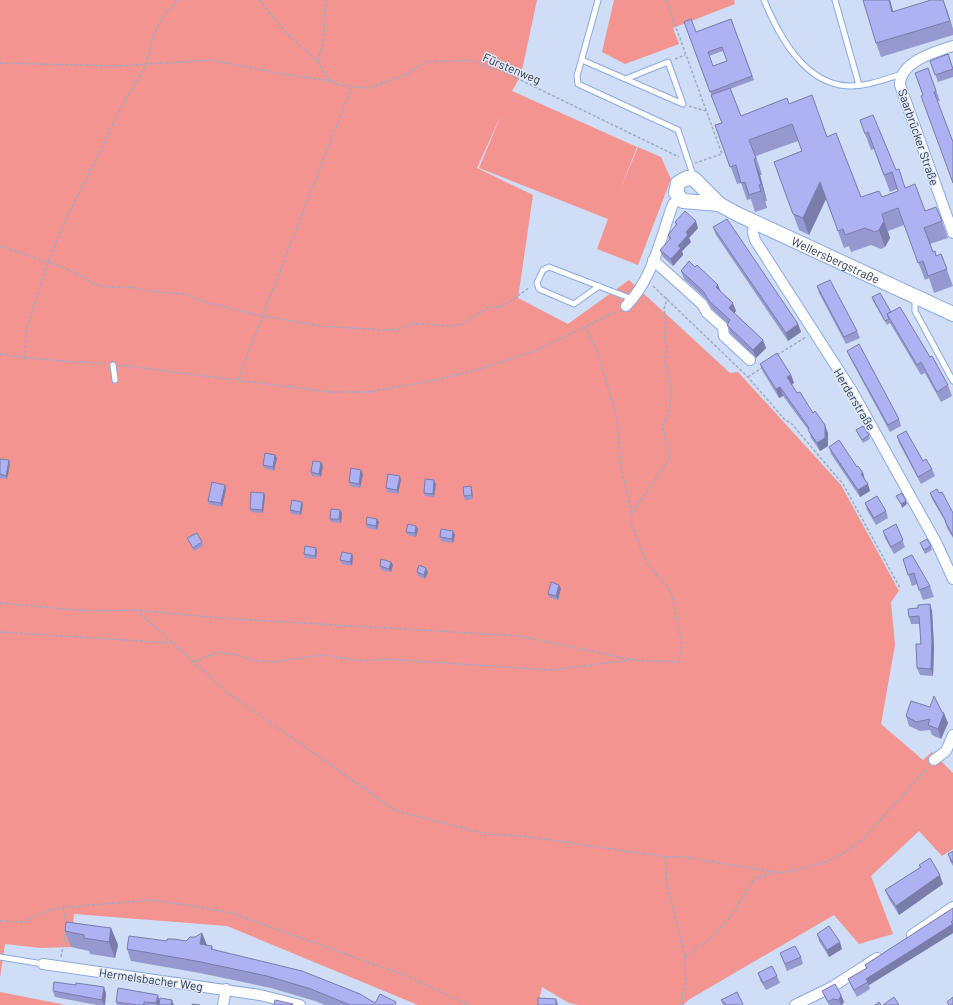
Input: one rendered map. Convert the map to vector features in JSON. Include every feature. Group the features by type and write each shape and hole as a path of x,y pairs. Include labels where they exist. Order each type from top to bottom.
{"street":[{"name":"Saarbrücker Straße","path":"953,46 914,63 902,74 900,79 901,92 953,232"},
{"path":"629,303 641,290 673,204 680,198 676,188 680,181 687,178 694,179"},
{"name":"Wellersbergstraße","path":"694,179 719,204 754,223 915,295 953,314"},
{"name":"Wellersbergstraße","path":"680,198 687,202 719,204"},
{"name":"Herderstraße","path":"754,223 753,233 755,240 880,439 938,544 953,579"},
{"path":"653,260 702,304 707,313 723,327 724,336 750,360"},
{"path":"934,760 946,751 953,735"},
{"path":"904,940 953,907"},
{"path":"795,1005 832,987 885,953"},
{"name":"Hermelsbacher Weg","path":"43,964 226,989 260,995 300,1005"},
{"path":"223,1005 226,989"}],"lane":[{"path":"598,0 577,76 578,84 678,130 694,179"},
{"path":"764,0 775,27 795,56 814,72 829,81 850,86 860,85 902,74"},
{"path":"835,0 860,85"},
{"path":"582,60 628,78 684,104"},
{"path":"628,78 668,62 684,104"},
{"path":"599,286 574,304 539,290 537,283 543,270 549,267 599,286 629,303"},
{"path":"915,295 915,310 953,380"},
{"path":"113,365 115,380"},
{"name":"Hermelsbacher Weg","path":"0,957 43,964"}],"path":[{"path":"25,358 26,331 48,262 68,214 119,111 146,64 153,37 160,21 177,0"},
{"path":"259,0 287,34 318,62"},
{"path":"325,0 324,38 318,62 320,70 330,80"},
{"path":"666,1 722,154 698,162"},
{"path":"668,62 685,54"},
{"name":"Fürstenweg","path":"0,63 95,65 211,60 276,73 330,80 340,85 369,88 407,74 425,62 469,60 506,73 678,156 689,165"},
{"path":"238,380 352,86"},
{"path":"684,104 706,111"},
{"path":"0,246 48,262 81,276 94,284 106,287 128,287 149,291 184,294 205,302 264,316 319,326 382,330 399,329 411,324 449,326 463,324 489,307 499,307 520,292 537,283"},
{"path":"646,279 668,298 748,377 785,420 791,423 843,484 900,588"},
{"path":"632,513 671,456 662,427 669,412 671,390 665,360 667,346 664,337 666,322 664,309 668,298"},
{"path":"0,354 25,358 113,365 329,392 369,392 436,380 479,369 537,350 585,327 629,303"},
{"path":"0,603 88,611 136,610 220,618 519,636 633,660 678,662 682,645 672,591 646,562 631,523 632,513 621,468 617,417 596,350 585,327"},
{"path":"773,357 814,332"},
{"path":"748,377 764,366 763,363"},
{"path":"136,610 228,693 396,811 486,834 522,836 667,858 682,857 782,874 826,862 846,852 866,836 934,760"},
{"path":"0,632 172,643"},
{"path":"194,662 217,652 238,655 251,660 273,662 323,655 361,661 385,659 550,670 633,660"},
{"path":"667,858 666,881 685,957 686,983 682,994 683,1005"},
{"path":"685,957 712,937 730,917 755,878 773,872"},
{"path":"0,921 22,922 52,909 152,900 231,913 409,977 469,1005"},
{"path":"59,966 68,922 63,908"}],"shaded area":[{"path":"0,0 537,0 521,75 512,91 637,147 619,193 638,147 661,157 671,179 638,265 597,249 608,219 479,168 502,113 477,168 533,195 518,298 568,324 629,280 730,373 738,372 841,485 899,591 891,602 895,645 881,724 923,760 932,752 953,773 953,849 942,856 919,831 871,876 893,934 859,944 834,915 690,999 683,1005 579,1005 569,1003 542,987 538,1005 418,1005 227,926 74,914 71,947 41,948 5,944 0,978"},
{"path":"614,0 734,0 735,4 673,28 679,44 625,64 602,52"},
{"path":"0,992 66,1005 0,1005"}],"building":[{"path":"863,0 889,0 892,12 931,0 943,0 950,21 876,43"},
{"path":"691,19 696,32 731,19 752,76 710,92 684,22","holes":["722,47 727,61 713,66 708,52"]},
{"path":"948,54 953,69 935,75 930,61"},
{"path":"928,68 936,91 934,92 953,142 953,183 921,96 923,95 915,73"},
{"path":"730,88 741,116 787,98 789,104 812,95 827,137 836,133 861,197 879,191 882,197 898,191 892,172 884,175 868,132 865,134 860,120 873,115 896,170 899,169 905,188 915,184 925,211 936,207 942,221 924,228 933,252 935,251 936,256 941,254 947,269 928,276 923,261 918,263 898,208 882,214 884,221 879,230 875,232 865,228 845,235 843,229 838,231 820,182 803,218 793,214 774,162 802,151 792,124 749,140 756,158 754,159 761,184 759,185 761,191 749,195 745,182 741,183 736,165 730,167 715,125 722,123 711,95"},
{"path":"685,211 696,221 686,232 688,235 678,246 681,248 671,259 660,250 671,238 668,235 677,224 675,222"},
{"path":"727,219 798,324 786,333 713,227"},
{"path":"689,261 695,267 697,265 718,285 716,287 733,303 729,308 763,340 753,350 727,325 730,320 709,301 703,291 681,271"},
{"path":"830,280 857,331 844,337 817,286"},
{"path":"880,293 891,312 887,314 889,319 885,321 872,297"},
{"path":"900,307 930,357 932,356 948,385 937,392 921,362 917,365 887,314"},
{"path":"859,344 899,419 888,425 847,351"},
{"path":"777,353 791,375 787,377 797,393 800,392 813,413 815,411 825,425 825,438 817,443 808,430 809,428 780,387 776,389 760,364"},
{"path":"863,426 869,435 862,440 856,430"},
{"path":"906,431 923,461 926,459 932,469 918,477 897,436"},
{"path":"839,440 857,467 858,466 863,473 861,474 868,484 858,490 829,447"},
{"path":"265,453 275,455 273,467 263,465"},
{"path":"0,459 9,460 6,476 0,474"},
{"path":"313,461 321,462 319,474 311,472"},
{"path":"351,468 361,470 359,484 349,482"},
{"path":"388,474 400,476 397,490 386,488"},
{"path":"425,479 434,480 433,494 424,493"},
{"path":"212,482 225,485 221,503 208,501"},
{"path":"471,486 472,495 464,496 463,487"},
{"path":"937,489 939,493 942,492 953,513 953,536 930,493"},
{"path":"251,492 264,493 262,510 250,509"},
{"path":"902,493 906,501 901,504 896,496"},
{"path":"877,496 886,511 874,518 865,503"},
{"path":"292,500 302,502 300,512 290,510"},
{"path":"331,509 340,510 339,519 330,519"},
{"path":"367,517 377,519 376,526 366,524"},
{"path":"408,524 416,526 415,533 406,532"},
{"path":"896,524 903,540 891,547 883,531"},
{"path":"441,529 453,531 452,539 440,537"},
{"path":"197,533 202,542 193,548 187,538"},
{"path":"927,539 931,546 924,550 920,543"},
{"path":"305,546 316,548 315,556 304,554"},
{"path":"342,552 352,554 350,562 340,560"},
{"path":"912,555 930,586 919,590 914,573 908,575 903,559"},
{"path":"381,559 391,562 389,569 380,566"},
{"path":"419,565 426,568 424,575 417,572"},
{"path":"551,582 559,585 556,596 548,594"},
{"path":"930,604 932,640 931,669 917,668 916,644 921,644 919,616 909,617 908,609 918,608 918,605"},
{"path":"934,696 942,712 944,713 938,729 928,725 930,719 916,722 906,716 911,701 930,707"},
{"path":"953,851 953,863 948,854"},
{"path":"930,858 940,875 896,906 885,890 921,867 919,865"},
{"path":"953,908 953,920 951,922 953,924 866,979 868,982 854,990 848,979 867,968 865,965"},
{"path":"66,922 111,928 109,942 84,938 84,935 65,931"},
{"path":"829,926 840,942 827,950 817,934"},
{"path":"202,933 200,944 212,946 211,949 302,971 360,994 375,1003 380,994 396,1002 395,1005 350,1005 311,989 267,976 196,961 127,949 129,936 167,941 167,939 174,939 186,941 190,937 195,937"},
{"path":"795,946 801,957 785,964 780,953"},
{"path":"772,966 777,976 763,983 758,973"},
{"path":"54,982 104,987 102,1000 53,991"},
{"path":"835,984 841,995 839,1000 833,999 828,1002 822,991"},
{"path":"118,988 158,995 156,1003 144,1002 144,1005 137,1005 116,1002"},
{"path":"737,992 743,1004 742,1005 727,1005 721,1000"},
{"path":"894,997 899,1005 883,1005"},
{"path":"953,997 953,1005 949,1005 947,1002"},
{"path":"160,998 172,1000 171,1005 159,1005"},
{"path":"538,998 556,999 556,1005 538,1005"},
{"path":"275,1000 293,1004 274,1005"}]}
